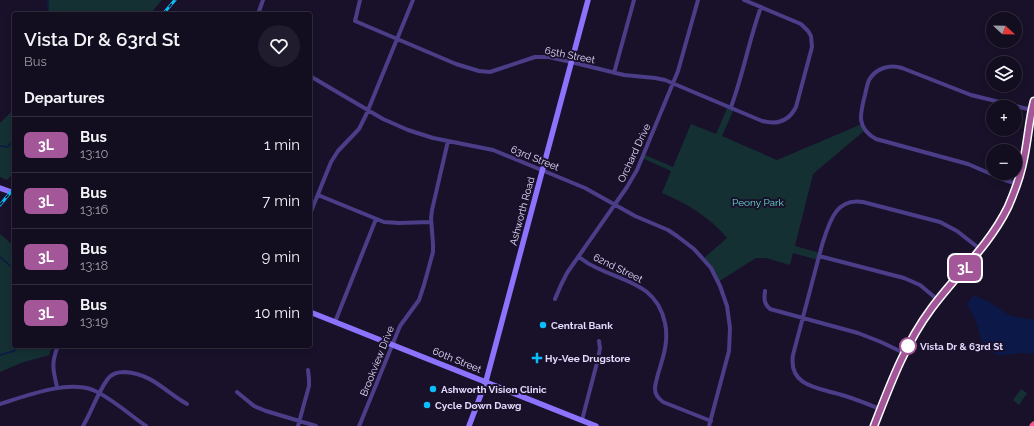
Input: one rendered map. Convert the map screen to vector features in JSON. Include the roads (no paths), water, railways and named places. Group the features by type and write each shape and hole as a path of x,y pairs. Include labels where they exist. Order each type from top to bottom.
{"main road":[{"name":"Ashworth Road","path":"468,426 486,382 588,0"},
{"path":"874,426 904,353 920,325 938,300 991,235 1007,208 1017,184 1024,158 1034,101"},
{"path":"0,188 12,192"},
{"name":"60th Street","path":"312,313 596,426"}],"street":[{"path":"259,12 263,0"},
{"name":"65th Street","path":"360,0 355,21 456,64 479,71 490,72 535,57 549,58 571,62 624,76 655,78 674,83 762,121 778,123 787,119 798,104 811,52 812,42 810,35 801,24 761,7"},
{"path":"312,209 331,162 338,151 358,129 368,110 414,0"},
{"path":"614,73 634,0"},
{"name":"Orchard Drive","path":"555,299 563,279 632,179 674,83 698,0"},
{"path":"731,107 761,7 744,0"},
{"path":"1017,184 968,164 880,140 871,136 865,130 861,119 861,108 869,80 880,70 890,66 900,67 971,96 1032,110"},
{"name":"63rd Street","path":"312,77 388,122 421,135 493,150 585,188 635,216 668,230 690,245 711,268 725,298 729,317 729,351 709,426"},
{"name":"Brookview Drive","path":"359,426 400,326 419,300 424,285 432,252 432,206 448,141"},
{"path":"318,195 376,219 392,223 431,222"},
{"path":"880,409 843,395 804,383 794,371 793,355 826,234 835,213 843,205 853,201 863,202 940,222 957,231 980,249"},
{"path":"335,322 376,219"},
{"path":"820,256 904,278 920,285 938,300"},
{"name":"62nd Street","path":"579,257 596,268 639,286 652,297 661,310 667,332 665,348 656,385 657,397 663,402 711,421"},
{"path":"765,291 764,300 770,309 869,337 904,353"},
{"path":"582,420 598,359 600,348 599,340"},
{"path":"57,348 53,362 57,387"},
{"path":"299,424 309,386 308,370"},
{"path":"83,426 108,378 117,372 140,374 187,404"},
{"path":"0,404 57,387 76,386 87,388 99,393 146,426"},
{"path":"237,392 254,406 299,424 316,426"}],"waterway":[{"path":"48,0 48,12"},
{"path":"0,146 8,147 12,142"},
{"path":"0,257 12,267"},
{"path":"0,355 14,351 16,348"}],"railway":[{"path":"165,12 175,0"},
{"path":"0,205 12,190"}],"place":[{"name":"Central Bank","path":"543,325"},
{"name":"Vista Dr & 63rd St","path":"908,346"},
{"name":"Hy-Vee Drugstore","path":"537,358"},
{"name":"Ashworth Vision Clinic","path":"433,389"},
{"name":"Cycle Down Dawg","path":"427,405"}],"park label":[{"name":"Peony Park","path":"758,202"}]}
